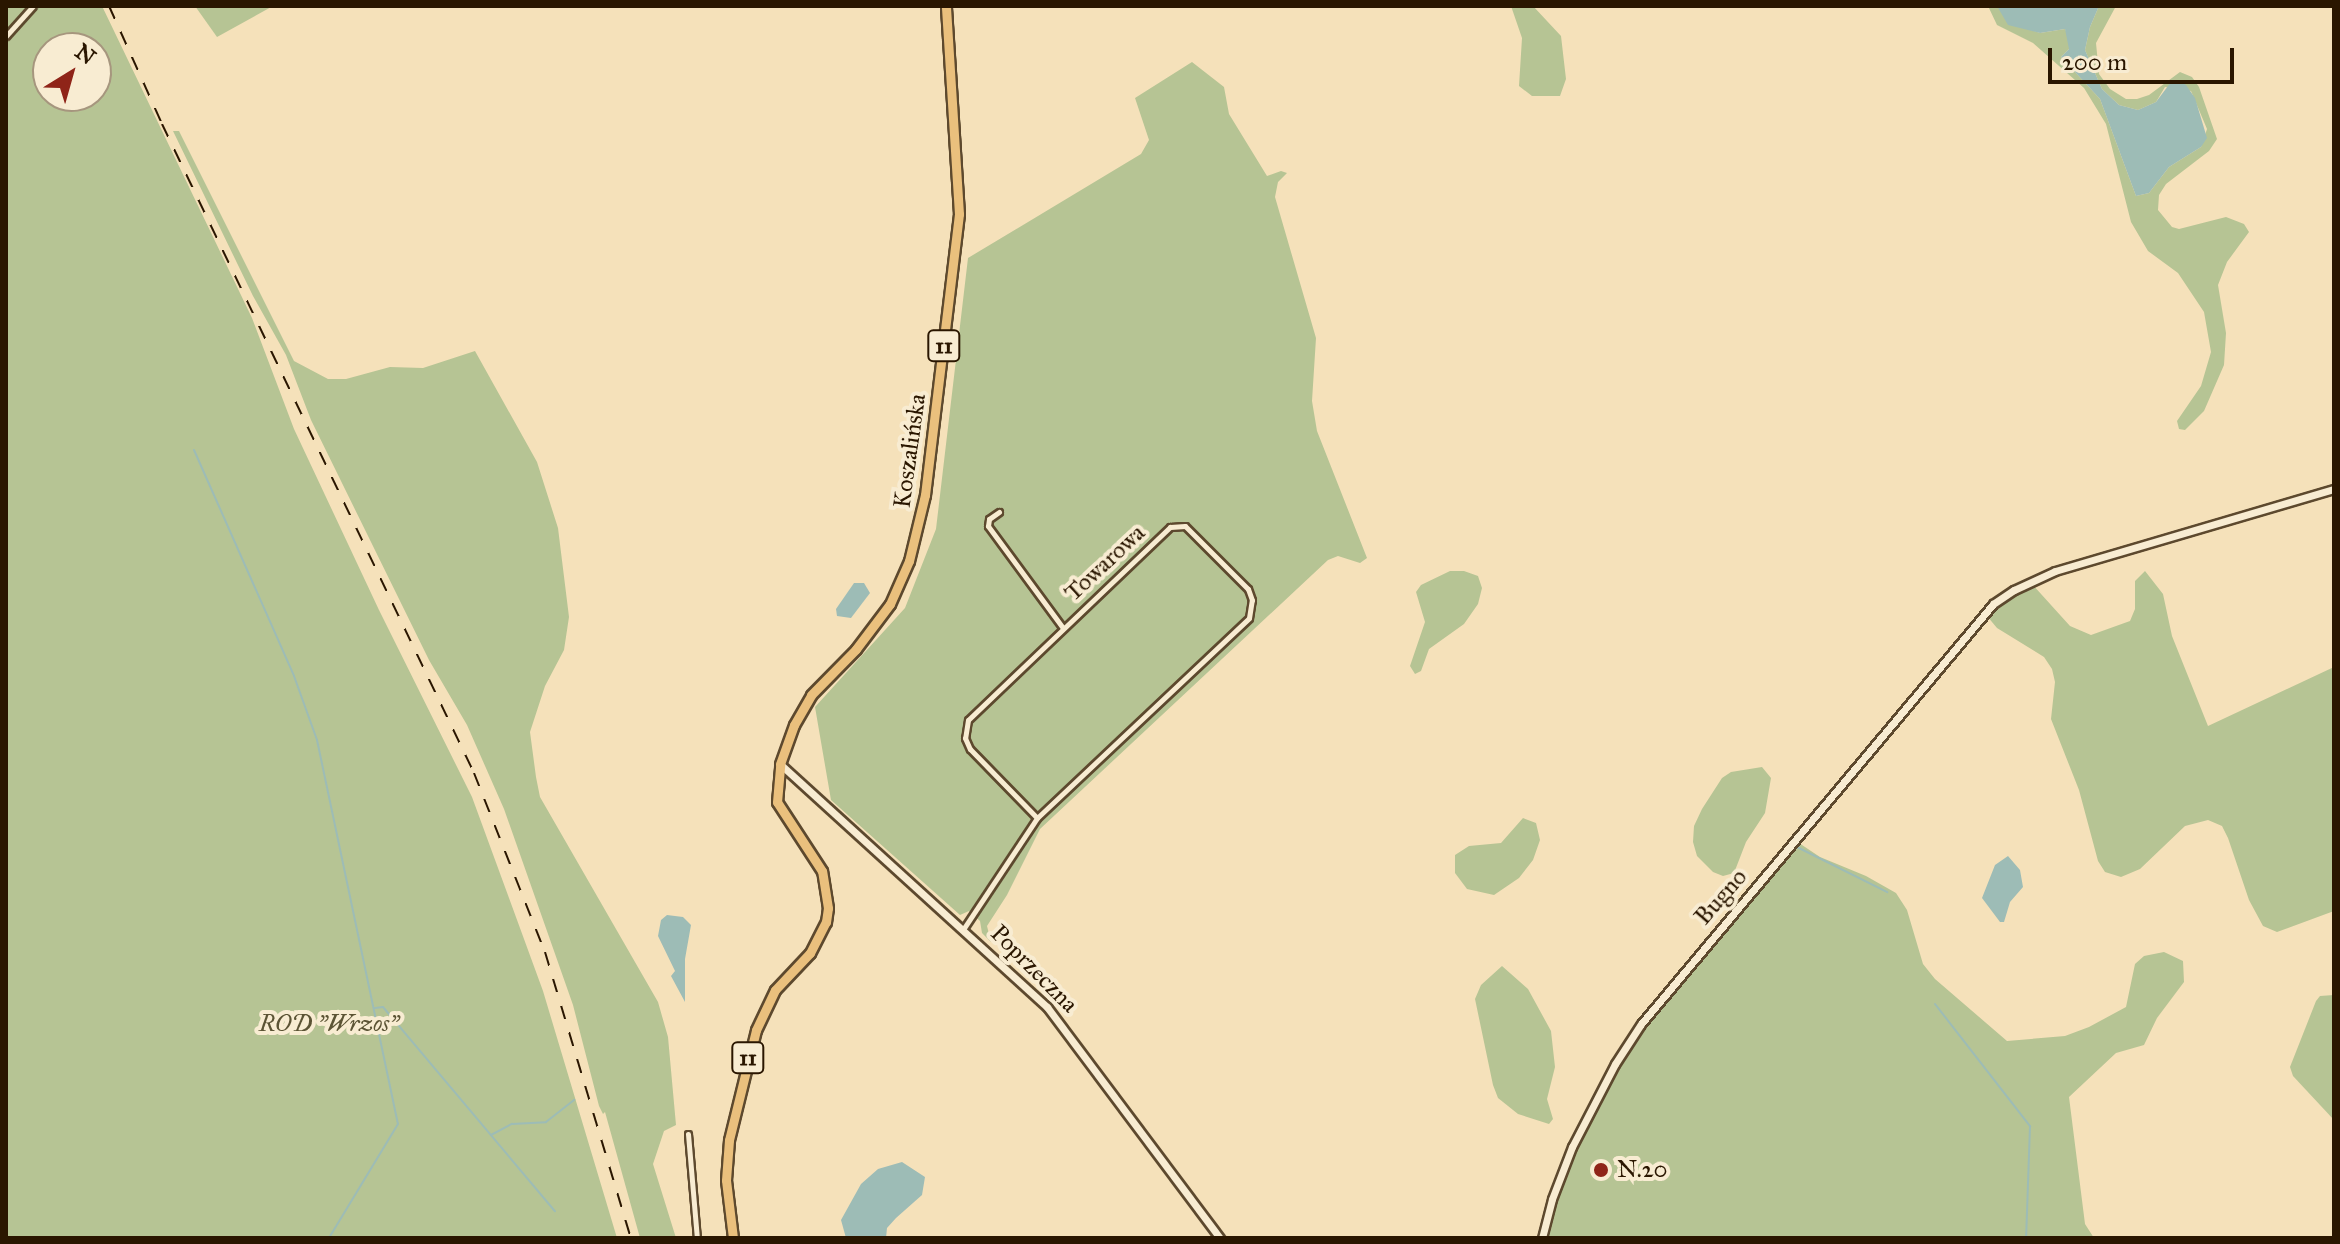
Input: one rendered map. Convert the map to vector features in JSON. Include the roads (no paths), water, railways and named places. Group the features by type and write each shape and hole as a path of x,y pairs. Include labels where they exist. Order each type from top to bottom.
{"highway":[{"name":"Koszalińska","path":"780,764 794,725 811,695 856,649 890,604 909,561 922,515 959,214 946,6"},
{"name":"11","path":"733,1238 726,1180 729,1140 756,1030 775,990 810,953 826,922 828,908 822,871 777,802 780,764"}],"street":[{"path":"6,36 33,6"},
{"name":"Bugno","path":"1542,1238 1552,1199 1572,1147 1615,1064 1641,1024 1984,614 2014,590 2055,571 2334,489"},
{"name":"Towarowa","path":"999,512 989,519 988,526 1063,628"},
{"name":"Towarowa","path":"1180,524 1189,528 1248,589 1253,606 1242,626 1037,818 970,749 965,731 974,712 1063,628 1170,527 1180,524"},
{"name":"Poprzeczna","path":"780,764 964,928 1054,1014 1220,1238"},
{"path":"964,928 1037,818"},
{"path":"688,1134 697,1238"}],"water":[{"path":"1997,6 2099,6 2085,50 2102,89 2119,105 2138,110 2156,102 2171,82 2179,81 2195,98 2207,138 2201,147 2169,167 2149,193 2136,196 2100,99 2061,57 2069,49 2065,29 2040,33 2008,25"},
{"path":"854,583 864,583 870,593 851,618 837,616 836,609"},
{"path":"2008,856 2020,870 2023,887 2010,902 2004,922 2000,922 1982,898 1995,865"},
{"path":"667,915 683,917 691,925 685,959 685,1002 671,976 675,971 658,936 661,920"},
{"path":"902,1162 925,1177 922,1195 887,1228 886,1238 846,1238 841,1220 861,1184 878,1169"}],"waterway":[{"path":"194,450 294,676 317,740 398,1124 329,1238"},
{"path":"1797,847 1887,892"},
{"path":"1935,1004 2030,1126 2026,1238"},
{"path":"375,1008 383,1007 555,1211"},
{"path":"491,1135 512,1124 546,1122 574,1100"}],"railway":[{"path":"109,6 162,124 474,773 545,952 631,1238"}],"place":[{"name":"N.20","path":"1601,1170"}],"park label":[{"name":"ROD \"Wrzos\"","path":"329,1024"}]}
